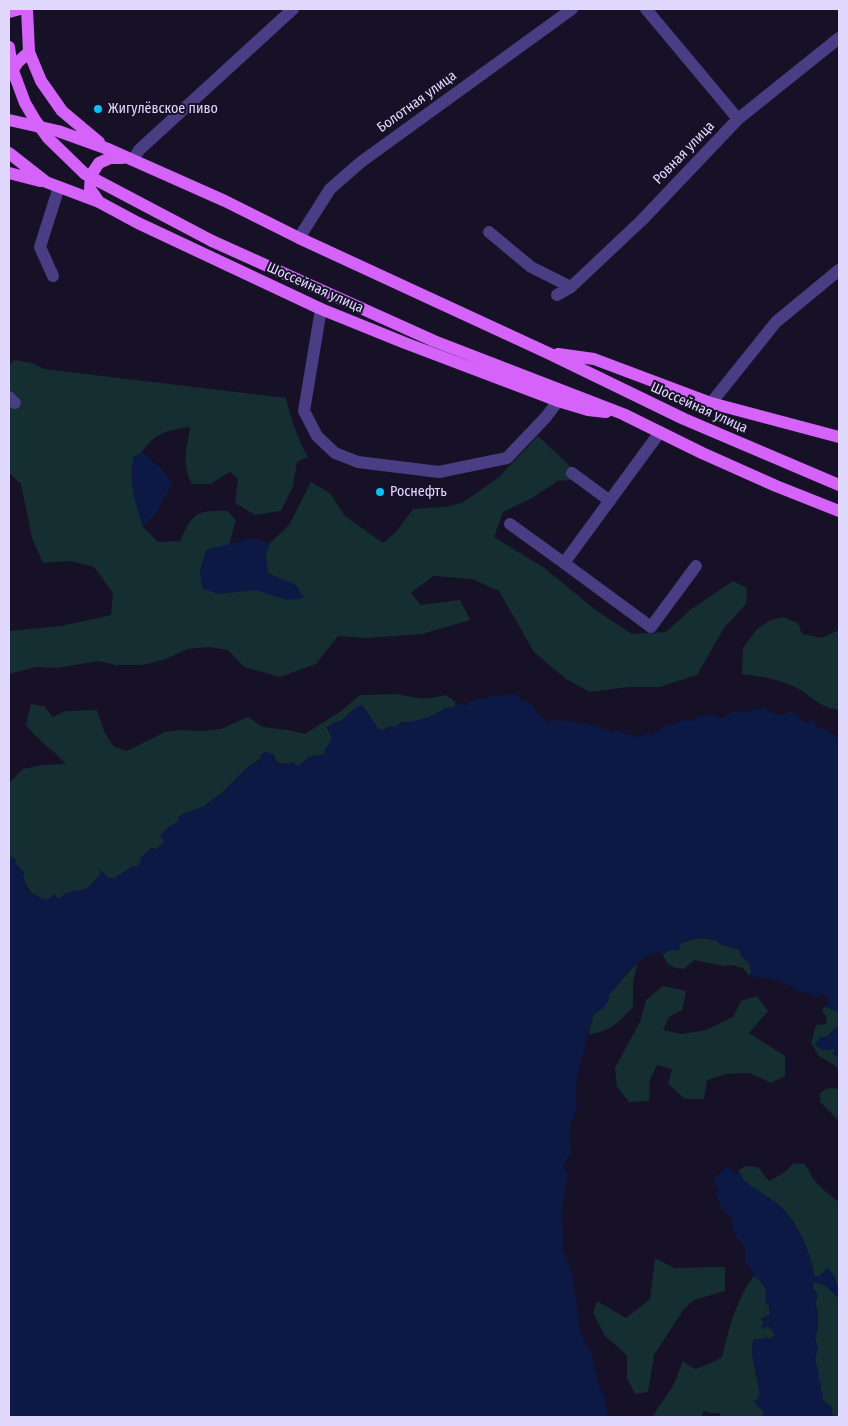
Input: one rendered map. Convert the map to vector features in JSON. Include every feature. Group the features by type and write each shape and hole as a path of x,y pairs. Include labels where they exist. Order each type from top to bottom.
{"main road":[{"path":"9,12 20,9"},
{"path":"27,9 29,52 41,80 52,98 77,125 108,149"},
{"name":"Шоссейная улица","path":"9,47 12,68 25,102 35,120 48,138 85,174 212,241 434,341 624,414 702,453 839,511"},
{"path":"9,75 18,62 29,52"},
{"path":"9,120 58,131 108,149"},
{"name":"Шоссейная улица","path":"108,149 225,201 298,238 548,353 684,419 839,486"},
{"name":"Шоссейная улица","path":"9,153 46,182 99,202 138,223 321,309 558,401 588,410 624,414"},
{"path":"99,202 90,189 91,175 99,163 110,158 130,159"},
{"path":"9,173 46,182"},
{"name":"Шоссейная улица","path":"548,353 594,359 711,403 839,437"}],"street":[{"path":"130,159 293,9"},
{"name":"Болотная улица","path":"298,238 330,189 361,162 572,9"},
{"path":"646,9 738,119"},
{"name":"Ровная улица","path":"557,295 571,288 642,220 738,119 839,38"},
{"path":"53,276 40,247 59,187"},
{"path":"489,232 531,267 571,288"},
{"path":"711,403 776,322 839,270"},
{"path":"321,309 304,411 317,436 334,453 358,462 439,472 507,458 546,417 558,401"},
{"path":"564,564 660,432"},
{"path":"572,473 610,500"},
{"path":"510,524 652,627 696,566"}],"green space":[{"path":"14,360 32,363 44,369 286,398 295,428 308,457 297,462 293,486 281,511 255,515 235,503 238,479 230,472 210,484 192,484 186,463 186,449 190,427 162,433 151,440 142,452 162,470 172,484 156,513 143,527 158,542 180,541 188,524 197,515 208,511 227,511 236,520 229,545 252,538 270,543 289,525 311,482 330,493 345,516 383,543 395,533 413,509 444,507 462,503 499,477 538,436 584,479 558,481 532,498 503,512 494,537 543,567 597,611 632,634 666,632 690,610 733,581 747,588 746,604 724,628 697,675 660,687 628,687 590,692 566,679 534,652 499,591 472,579 433,576 411,593 421,605 460,600 470,620 422,634 366,638 338,636 316,664 280,677 244,667 228,650 209,647 188,649 163,660 142,665 116,665 98,661 57,668 36,667 9,674 9,631 61,626 111,615 113,593 94,567 71,561 43,563 32,538 21,484 9,473 9,366"},
{"path":"783,617 798,623 802,634 821,638 839,630 839,710 825,706 789,684 769,678 742,674 743,648 756,630 769,621"},
{"path":"398,694 422,698 446,695 456,702 454,707 446,708 433,716 413,722 402,722 396,727 388,727 384,730 378,729 365,709 358,707 341,721 327,727 332,738 325,754 309,757 299,766 277,762 274,755 269,753 247,768 223,792 203,807 183,814 178,818 178,822 170,826 161,835 165,842 156,849 151,848 140,859 142,862 114,879 108,878 100,869 101,874 87,889 71,892 58,899 54,895 48,900 32,893 18,867 9,856 9,783 23,769 42,765 66,764 26,725 31,704 44,706 53,717 65,711 97,710 104,731 113,746 127,751 165,732 221,729 248,717 263,727 305,734 341,711 360,695"},
{"path":"703,938 716,940 720,944 740,950 740,955 749,963 752,972 749,976 743,968 731,965 724,966 694,960 684,969 671,966 666,962 663,955 667,951 687,941"},
{"path":"638,963 633,980 633,1007 609,1029 589,1034 593,1015 608,1002 609,994"},
{"path":"663,986 686,991 682,1010 669,1017 663,1030 681,1034 706,1030 733,1017 741,1001 757,996 768,1011 749,1033 785,1056 785,1076 771,1083 749,1073 726,1074 707,1080 704,1099 685,1099 668,1084 672,1069 657,1065 650,1080 649,1101 629,1102 617,1087 615,1068 640,1022 646,1000"},
{"path":"826,1006 839,1011 839,1068 819,1056 811,1043 816,1025 826,1024 827,1018 822,1010"},
{"path":"825,1089 839,1089 839,1121 820,1102 820,1094"},
{"path":"794,1163 804,1164 817,1183 839,1202 839,1290 833,1274 827,1269 819,1276 814,1276 804,1241 789,1216 779,1205 758,1192 741,1178 741,1174 738,1171 745,1166 758,1167 769,1181 785,1172"},
{"path":"655,1258 674,1268 725,1267 725,1291 694,1300 684,1309 654,1355 648,1392 635,1394 627,1378 627,1355 605,1336 593,1313 597,1301 626,1318 650,1299"},
{"path":"754,1276 764,1286 765,1300 769,1307 770,1314 761,1320 772,1329 775,1335 770,1339 755,1339 752,1353 760,1394 756,1404 764,1412 763,1417 720,1417 720,1413 707,1411 703,1412 702,1417 652,1417 673,1386 683,1361 695,1369 722,1357 730,1325 738,1304"},
{"path":"820,1282 829,1288 839,1299 839,1417 833,1417 831,1407 822,1400 815,1358 818,1349 815,1338 818,1316 813,1287 814,1283"}],"water":[{"path":"142,452 162,470 172,484 156,513 143,527 132,484 133,457"},
{"path":"252,538 270,543 266,555 268,573 296,585 304,598 287,600 256,590 218,594 202,588 200,570 206,550"},
{"path":"513,694 517,695 524,702 527,699 540,716 548,722 561,720 580,722 612,732 617,730 639,738 648,732 652,735 665,726 685,720 693,721 698,717 713,714 720,719 733,712 742,713 764,708 777,715 789,712 795,713 806,723 813,720 818,729 822,727 839,738 839,1011 826,1006 829,1002 823,993 815,997 812,994 797,991 775,980 749,976 752,971 749,963 740,955 740,950 720,944 716,940 703,938 687,940 681,943 679,950 666,951 663,955 657,952 641,960 627,972 609,994 604,1006 593,1015 577,1077 575,1095 578,1104 570,1126 569,1138 572,1153 566,1160 564,1168 568,1174 562,1209 563,1250 572,1273 581,1334 592,1354 599,1386 604,1395 608,1417 9,1417 9,856 16,860 15,863 24,872 23,878 28,891 43,899 48,900 54,894 59,899 66,893 87,889 101,874 99,868 108,878 114,879 133,866 136,867 141,862 139,860 151,848 156,849 165,843 160,835 178,822 178,818 183,814 203,807 223,792 247,768 261,760 260,757 265,751 274,755 276,761 280,764 292,762 299,766 309,757 325,754 325,750 332,738 327,728 338,721 342,721 359,706 362,705 378,729 384,730 391,726 396,727 404,723 427,718 445,709 454,707 456,702 466,706 467,702"},
{"path":"837,1027 839,1032 839,1059 832,1053 835,1052 834,1048 829,1051 815,1045 819,1038 827,1036"},
{"path":"725,1167 741,1174 742,1178 787,1213 806,1246 814,1276 820,1276 828,1268 835,1278 839,1299 822,1284 814,1283 813,1287 818,1296 815,1305 818,1327 815,1338 818,1349 815,1358 819,1375 818,1379 823,1393 822,1400 831,1407 833,1417 763,1417 764,1412 754,1401 759,1398 760,1394 752,1353 752,1343 755,1339 760,1340 766,1337 770,1339 775,1335 769,1326 764,1329 760,1327 764,1323 761,1319 770,1314 765,1300 765,1290 762,1283 754,1276 750,1267 744,1263 746,1253 744,1246 734,1234 731,1218 721,1208 715,1194 718,1191 718,1187 713,1185 716,1175 719,1175"}],"place":[{"name":"Жигулёвское пиво","path":"98,109"},
{"name":"Роснефть","path":"380,492"}]}
